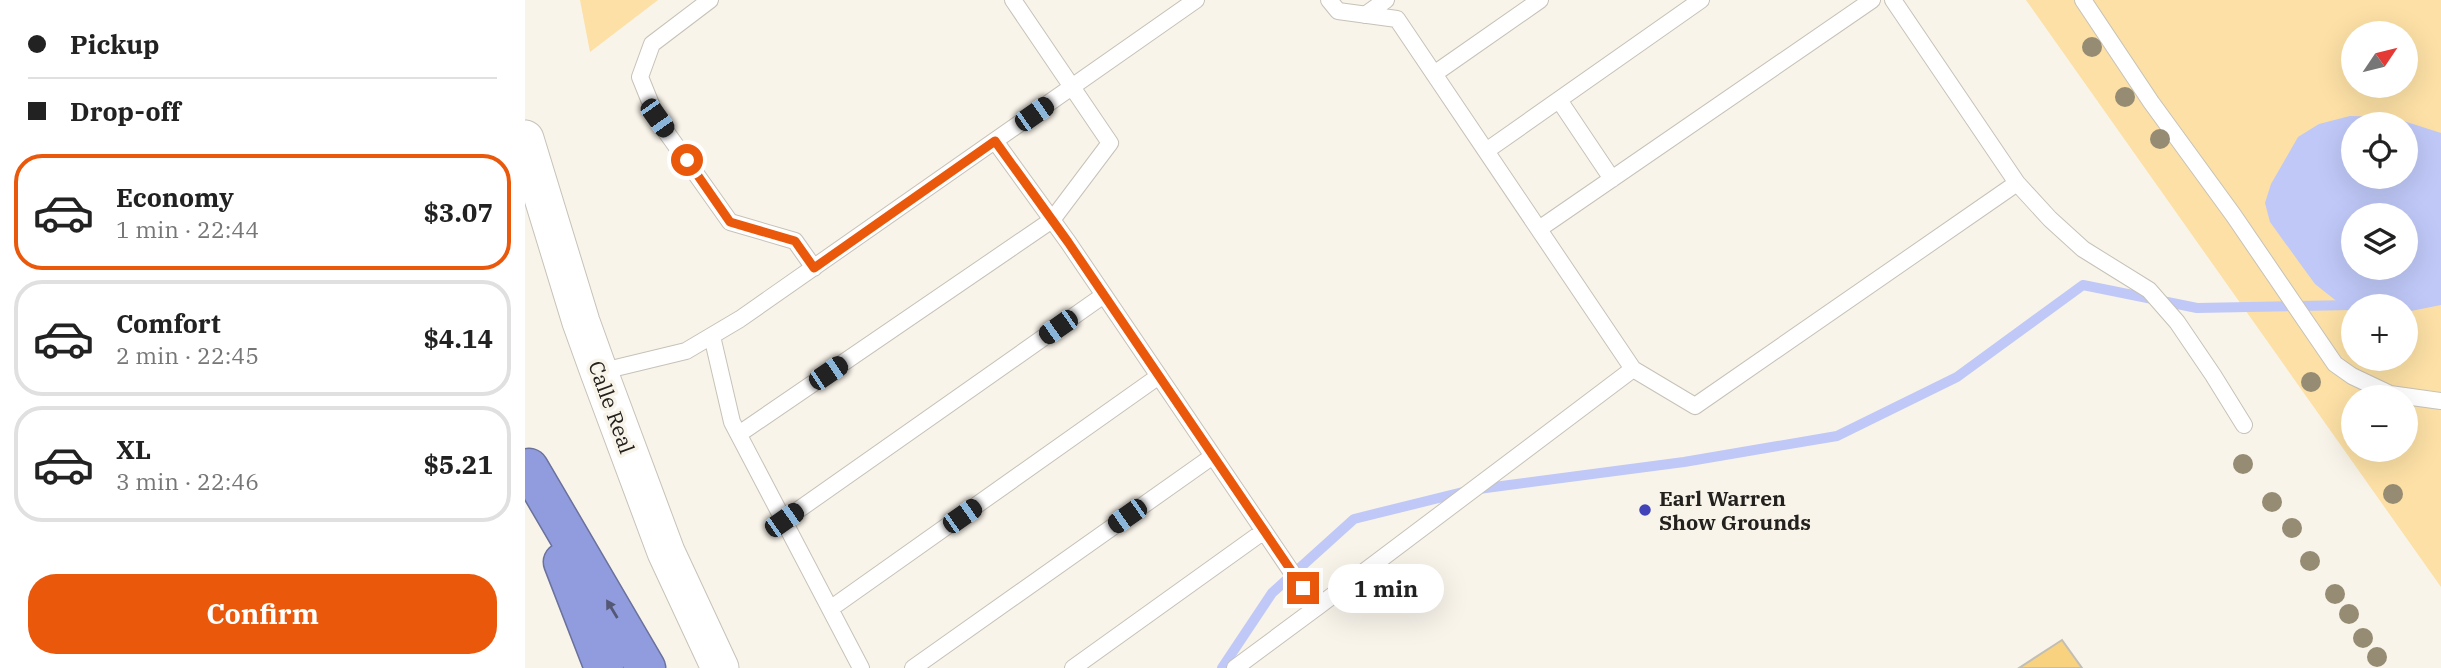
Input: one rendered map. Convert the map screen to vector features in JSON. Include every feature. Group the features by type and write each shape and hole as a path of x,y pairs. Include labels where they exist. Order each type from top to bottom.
{"highway":[{"path":"527,462 604,668"},
{"path":"527,462 646,668"}],"street":[{"name":"Calle Real","path":"525,139 599,372 666,552 720,668"}],"lane":[{"path":"710,0 652,44 641,77 657,118 730,222 795,241 814,268"},
{"path":"739,434 1052,220 1110,143 1013,0"},
{"path":"599,372 686,351 712,336 814,268 1196,0"},
{"path":"1329,0 1338,11 1397,19 1633,369 1695,406 2017,183"},
{"path":"1365,15 1386,0"},
{"path":"1434,74 1540,0"},
{"path":"1486,151 1701,0"},
{"path":"1539,229 1872,0"},
{"path":"1893,0 2017,183 2050,219 2083,249 2149,290 2177,322 2244,425"},
{"path":"2083,0 2151,102 2241,226 2335,364 2352,376 2391,394 2441,401"},
{"path":"1559,100 1612,179"},
{"path":"995,141 1104,295 1316,608"},
{"path":"784,520 1104,295"},
{"path":"712,336 732,422 861,668"},
{"path":"1235,668 1633,369"},
{"path":"830,609 1159,376"},
{"path":"913,668 1213,456"},
{"path":"1073,668 1263,531"}],"shaded area":[{"path":"580,0 658,0 590,52"},
{"path":"2026,0 2441,0 2441,587 2353,462 2418,462 2418,385 2341,385 2341,446"}],"water":[{"path":"2341,118 2341,189 2418,189 2418,126 2441,133 2441,305 2418,310 2418,294 2341,294 2341,305 2315,284 2270,222 2265,203 2271,184 2298,137 2319,124"}],"building":[{"path":"2062,640 2082,668 2019,668"}],"waterway":[{"path":"1222,668 1272,593 1354,519 1471,490 1684,462 1837,436 1957,377 2083,285 2197,308 2341,305"}],"place":[{"name":"Earl Warren Show Grounds","path":"1645,510"}],"route":[{"path":"687,160 730,222 795,241 814,268 995,141 1068,242 1303,588"}]}
